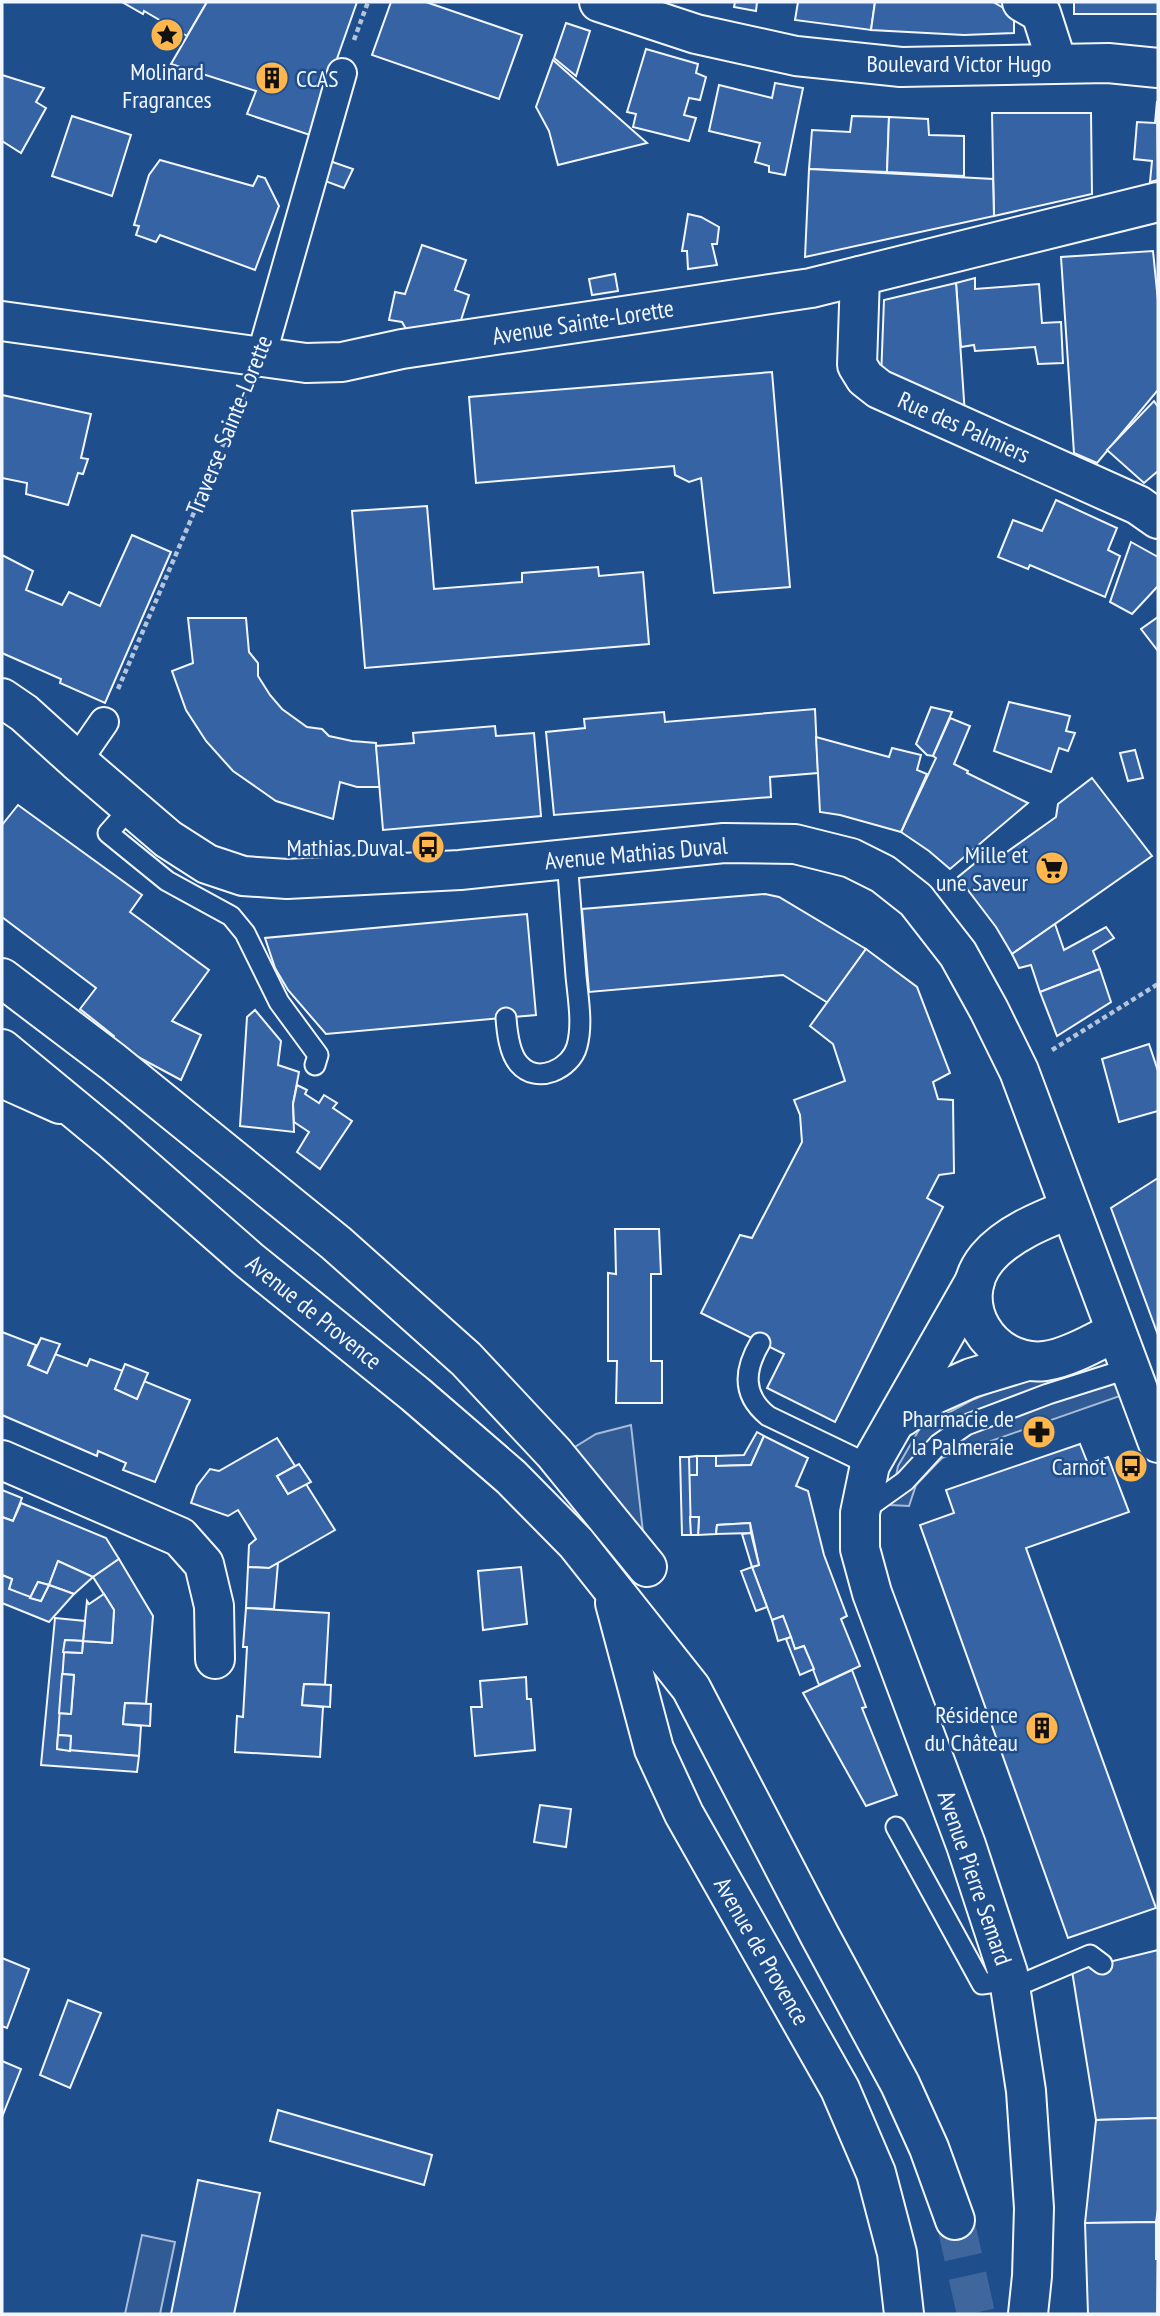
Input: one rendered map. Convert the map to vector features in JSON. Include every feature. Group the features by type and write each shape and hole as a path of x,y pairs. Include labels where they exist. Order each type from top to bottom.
{"main road":[{"name":"Boulevard Victor Hugo","path":"599,2 696,34 796,56 901,67 1108,63 1158,68"},
{"path":"1021,2 1041,13 1057,63"},
{"name":"Avenue Sainte-Lorette","path":"2,321 306,363 342,362 402,349 811,288 1158,202"},
{"name":"Rue des Palmiers","path":"860,276 857,365 865,377 879,389 1138,505 1158,519"},
{"name":"Avenue Mathias Duval","path":"2,698 24,713 168,839 207,864 243,876 286,879 434,872 724,843 794,844 850,858 883,874 916,900 958,954 1019,1071 1158,1443"},
{"path":"2,978 113,1062 336,1243 466,1359 554,1453 646,1567"},
{"name":"Avenue de Provence","path":"2,1049 249,1259 415,1394 511,1477 576,1543 691,1688 900,2084 929,2148 955,2220"},
{"path":"2,1078 81,1114"},
{"name":"Avenue Pierre Semard","path":"1028,2314 1034,2208 1026,2091 1010,1984 965,1845 872,1593 860,1549 860,1513 870,1465 986,1259 1003,1244 1038,1222 1070,1209"},
{"path":"975,1281 973,1303 977,1323 989,1341 1004,1353 1009,1383"},
{"name":"Avenue Pierre Semard","path":"897,1420 933,1395 1009,1383 1048,1360 1115,1332"},
{"path":"2,1460 180,1537 204,1564 214,1606 215,1660"},
{"name":"Avenue de Provence","path":"612,1590 654,1749 684,1814 845,2101 880,2187 897,2253 904,2314"},
{"path":"645,1719 673,1719 685,1729 740,1827 820,1936"}],"street":[{"name":"Traverse Sainte-Lorette","path":"261,357 342,73"},
{"path":"77,761 104,722"}],"lane":[{"path":"131,807 108,833 167,881 231,916 245,933 279,1002 318,1055 315,1065"},
{"path":"506,1017 513,1053 524,1068 549,1073 560,1070 574,1058 579,1042 579,1011 567,859"},
{"path":"760,1343 748,1371 749,1389 755,1406 768,1416 870,1465"},
{"path":"860,1513 905,1481 939,1444 966,1425 1009,1383 1130,1368"},
{"path":"896,1827 982,1984 1010,1984 1090,1955 1102,1964"}],"path":[{"name":"Traverse Sainte-Lorette","path":"104,722 261,357"},
{"path":"1019,1071 1158,984"}],"shaded area":[{"path":"1104,1354 1120,1396 942,1458 916,1485 909,1506 890,1505 898,1466 920,1428 972,1400 1047,1370"},
{"path":"631,1425 645,1550 562,1455 596,1434"},
{"path":"142,2235 175,2242 160,2314 125,2314"}],"building":[{"path":"122,2 207,2 187,36 144,11 143,14"},
{"name":"CCAS","path":"207,2 357,2 310,135 247,114 256,91 171,64"},
{"path":"391,2 426,2 522,35 499,99 372,55"},
{"path":"735,2 757,2 756,11 734,7"},
{"path":"798,2 875,2 871,30 795,20"},
{"path":"875,2 993,2 1014,14 1014,33 964,35 871,30"},
{"path":"1074,2 1158,2 1158,14 1074,14"},
{"path":"566,23 590,31 576,76 554,58"},
{"path":"646,49 698,64 696,73 706,77 700,100 689,98 684,115 696,118 689,141 633,127 636,114 627,112"},
{"path":"553,60 647,143 558,165 549,131 536,107"},
{"path":"2,75 44,88 36,102 46,108 21,153 2,141"},
{"path":"775,83 803,88 785,175 769,172 769,166 755,162 760,143 709,131 719,85 772,98"},
{"path":"1157,101 1158,180 1150,182 1152,161 1134,159 1137,122 1155,123"},
{"path":"992,113 1091,113 1092,194 994,216"},
{"path":"72,116 131,135 112,196 52,176"},
{"path":"852,116 889,117 887,172 809,169 812,130 850,132"},
{"path":"889,117 928,119 929,135 964,136 964,176 887,172"},
{"path":"324,159 353,169 344,188 317,178"},
{"path":"160,160 253,186 258,176 265,178 279,206 255,270 160,235 156,242 136,235 139,226 134,225 149,175"},
{"path":"809,169 993,179 994,216 805,257"},
{"path":"688,214 701,217 719,227 717,244 712,244 717,265 688,269 687,251 682,251"},
{"path":"422,245 466,260 455,290 469,295 461,320 406,329 402,322 389,320 395,292 405,294"},
{"path":"1153,251 1158,301 1158,390 1097,463 1074,453 1061,257"},
{"path":"615,274 618,291 592,295 589,279"},
{"path":"975,278 975,289 1039,284 1042,323 1061,322 1063,363 1038,364 1035,347 975,351 974,345 961,347 956,283"},
{"path":"956,283 965,415 881,378 884,300"},
{"path":"772,372 790,587 714,593 701,478 689,482 675,475 674,466 476,483 469,397"},
{"path":"2,395 91,414 81,458 88,459 83,474 78,473 68,505 26,494 27,483 2,478"},
{"path":"1154,401 1158,407 1158,471 1144,483 1107,450"},
{"path":"1056,500 1117,528 1108,550 1120,556 1105,597 1030,565 1028,569 998,557 1013,520 1042,531"},
{"path":"427,506 434,589 522,582 522,573 598,567 599,576 643,572 649,644 365,668 352,511"},
{"path":"132,535 171,552 105,703 60,683 61,679 2,653 2,555 33,571 26,590 62,605 69,592 100,606"},
{"path":"1131,542 1158,557 1158,586 1132,614 1110,602"},
{"path":"1158,617 1158,651 1141,629"},
{"path":"188,618 246,618 249,652 258,663 258,676 270,695 282,709 307,727 322,729 329,736 376,743 380,787 357,787 340,782 333,819 276,801 233,771 206,741 186,710 172,671 193,663"},
{"path":"1009,702 1070,716 1066,731 1075,733 1068,751 1059,748 1051,772 994,751"},
{"path":"931,707 952,712 933,756 927,755 916,744"},
{"path":"815,709 818,773 770,777 771,797 554,815 546,732 585,728 584,719 664,712 665,722"},
{"path":"950,718 970,726 954,764 1028,803 950,869 901,832 936,758 933,756"},
{"path":"495,726 496,736 534,733 541,816 383,830 376,746 414,743 413,733"},
{"path":"816,737 889,757 892,748 921,755 917,770 927,774 901,832 820,812"},
{"path":"1135,750 1143,778 1128,781 1120,753"},
{"name":"Mille et une Saveur","path":"1092,778 1152,856 1012,954 996,927 958,877 991,850 997,859 1056,817 1058,804"},
{"path":"18,805 142,895 130,912 209,970 172,1021 201,1035 181,1080 112,1043 114,1036 80,1009 96,988 2,917 2,825"},
{"path":"765,894 779,897 866,949 828,1003 783,975 589,992 582,909"},
{"path":"527,914 536,1015 326,1034 288,990 275,968 265,938"},
{"path":"1055,924 1064,950 1106,927 1114,938 1093,951 1100,969 1040,992 1031,965 1019,968 1012,954"},
{"path":"866,949 917,987 950,1073 933,1082 938,1099 953,1100 954,1173 939,1175 927,1198 943,1207 835,1422 767,1388 784,1354 701,1313 740,1235 752,1238 802,1142 800,1115 794,1100 845,1081 833,1044 810,1026"},
{"path":"1100,969 1111,1002 1057,1036 1040,992"},
{"path":"255,1010 281,1041 278,1065 299,1072 293,1104 294,1132 240,1126 247,1017"},
{"path":"1149,1044 1158,1071 1158,1111 1119,1122 1102,1059"},
{"path":"297,1085 307,1090 305,1094 319,1103 324,1095 337,1103 333,1108 352,1121 320,1169 297,1152 309,1132 294,1122 293,1104"},
{"path":"1158,1178 1158,1335 1111,1208"},
{"path":"615,1229 659,1229 661,1274 651,1274 651,1361 662,1361 662,1403 616,1403 617,1361 608,1361 608,1273 616,1274"},
{"path":"2,1332 36,1345 28,1365 47,1373 55,1354 87,1366 90,1359 123,1371 115,1389 137,1399 144,1381 190,1400 155,1482 123,1470 126,1463 98,1451 97,1456 2,1415"},
{"path":"41,1338 60,1344 47,1373 28,1365"},
{"path":"125,1364 148,1373 137,1399 115,1389"},
{"path":"757,1432 764,1436 751,1465 716,1466 716,1456 744,1455"},
{"path":"764,1436 808,1458 796,1486 808,1491 824,1555 847,1616 841,1619 860,1666 819,1685 804,1646 795,1649 783,1616 772,1620 752,1567 759,1565 750,1523 717,1525 716,1534 698,1535 699,1517 690,1517 689,1475 697,1475 697,1456 716,1456 716,1466 751,1465"},
{"path":"277,1438 295,1466 277,1476 288,1494 306,1484 335,1530 269,1568 248,1567 249,1545 256,1539 238,1510 228,1516 191,1503 197,1486 210,1469 219,1471"},
{"name":"Résidence du Château","path":"1080,1444 1088,1464 1108,1457 1129,1512 1026,1548 1156,1908 1068,1938 920,1525 954,1513 946,1490"},
{"path":"697,1456 697,1475 689,1475 689,1457"},
{"path":"680,1457 689,1457 691,1535 682,1535"},
{"path":"299,1464 311,1482 288,1494 277,1476"},
{"path":"2,1490 22,1498 13,1521 2,1517"},
{"path":"21,1503 106,1538 119,1559 93,1577 58,1561 49,1585 38,1582 30,1598 9,1589 12,1579 2,1575 2,1517 13,1521"},
{"path":"690,1517 699,1517 698,1535 691,1535"},
{"path":"750,1523 751,1533 716,1534 717,1525"},
{"path":"751,1533 759,1565 752,1567 742,1534"},
{"path":"119,1559 153,1616 146,1704 125,1703 123,1724 141,1726 139,1756 70,1751 71,1736 58,1735 59,1713 71,1714 74,1675 62,1674 63,1652 82,1653 83,1641 112,1643 114,1610 93,1577"},
{"path":"58,1561 93,1577 74,1594 49,1585"},
{"path":"278,1563 274,1609 246,1608 248,1567 269,1568"},
{"path":"521,1567 527,1624 483,1630 478,1571"},
{"path":"752,1567 767,1607 756,1611 741,1571"},
{"path":"2,1575 12,1579 9,1589 41,1601 49,1585 74,1594 49,1622 2,1603"},
{"path":"38,1582 49,1585 41,1601 30,1598"},
{"path":"104,1594 114,1610 112,1643 83,1641 87,1601 89,1604"},
{"path":"246,1608 329,1613 325,1685 304,1684 302,1705 323,1707 320,1757 235,1752 237,1716 243,1717"},
{"path":"783,1616 791,1637 778,1641 772,1620"},
{"path":"55,1618 85,1621 83,1641 65,1640 57,1749 139,1756 137,1772 41,1765"},
{"path":"791,1637 795,1649 804,1646 814,1669 800,1675 786,1639"},
{"path":"65,1640 83,1641 82,1653 63,1652"},
{"path":"852,1670 866,1707 862,1708 897,1795 866,1806 803,1693"},
{"path":"62,1674 74,1675 71,1714 59,1713"},
{"path":"526,1677 527,1699 531,1699 535,1750 475,1756 471,1707 482,1707 480,1681"},
{"path":"304,1684 331,1685 330,1707 302,1705"},
{"path":"125,1703 151,1704 150,1726 123,1724"},
{"path":"58,1735 71,1736 70,1751 57,1749"},
{"path":"540,1805 571,1809 566,1847 534,1842"},
{"path":"1158,1950 1158,2118 1096,2120 1072,1971"},
{"path":"2,1958 29,1969 7,2028 2,2026"},
{"path":"68,2000 101,2013 70,2088 40,2075"},
{"path":"2,2061 21,2069 2,2117"},
{"path":"278,2110 432,2155 424,2185 270,2141"},
{"path":"1158,2118 1156,2222 1085,2223 1096,2120"},
{"path":"198,2180 260,2193 234,2314 171,2314"},
{"path":"1156,2222 1157,2314 1088,2314 1085,2223"}],"tunnel":[{"path":"955,2220 976,2314"}],"place":[{"name":"Molinard Fragrances","path":"167,35"},
{"name":"CCAS","path":"272,78"},
{"name":"Mathias Duval","path":"428,847"},
{"name":"Mille et une Saveur","path":"1052,868"},
{"name":"Pharmacie de la Palmeraie","path":"1039,1432"},
{"name":"Carnot","path":"1131,1466"},
{"name":"Résidence du Château","path":"1042,1728"}]}
